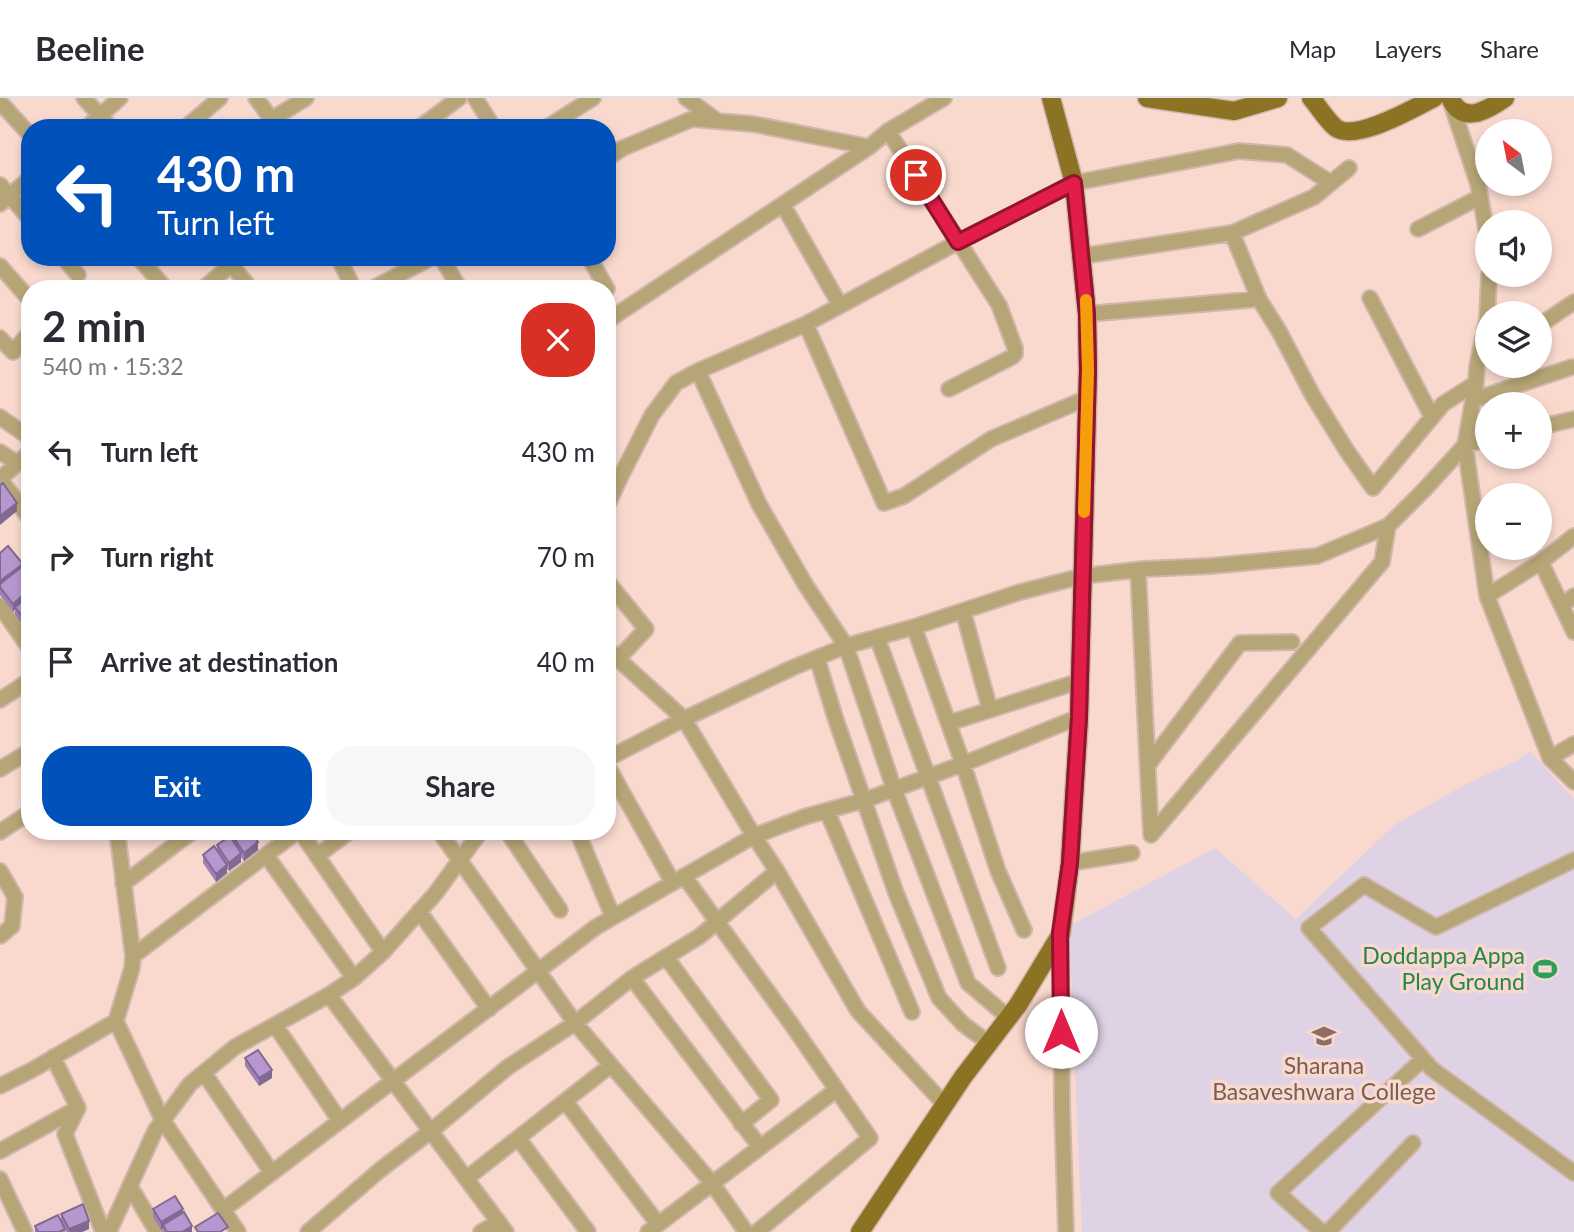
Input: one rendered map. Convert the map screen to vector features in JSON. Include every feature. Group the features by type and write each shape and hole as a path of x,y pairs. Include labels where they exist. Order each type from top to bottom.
{"main road":[{"path":"860,1232 963,1077 1018,1005 1060,933 1070,863 1079,717 1087,314 1074,183 1051,98"},
{"path":"1147,98 1231,104 1278,98"},
{"path":"1311,98 1336,128 1347,132 1377,125 1434,98"},
{"path":"1450,98 1460,111 1471,114 1505,98"}],"street":[{"path":"84,98 103,119"},
{"path":"96,119 120,98"},
{"path":"199,119 220,98"},
{"path":"256,98 272,119"},
{"path":"280,119 306,98"},
{"path":"431,119 459,98"},
{"path":"475,98 488,119"},
{"path":"560,119 593,98"},
{"path":"686,98 717,121"},
{"path":"616,315 869,147 922,103 944,98"},
{"path":"1450,98 1478,184 1482,210"},
{"path":"0,102 21,125"},
{"path":"616,152 692,119 753,124 869,147"},
{"path":"888,131 999,305 1015,348 1016,354 1012,357 949,389"},
{"path":"616,488 652,415 676,383 698,370 806,324 1074,183 1239,151 1287,155 1331,183"},
{"path":"1082,256 1232,233 1314,197 1349,168"},
{"path":"21,184 3,195 21,211"},
{"path":"1418,229 1480,197"},
{"path":"783,205 841,305"},
{"path":"1232,233 1259,299 1313,396 1373,488 1443,404 1476,383"},
{"path":"0,266 21,290"},
{"path":"70,266 78,275"},
{"path":"146,266 158,280"},
{"path":"212,280 225,266"},
{"path":"389,280 415,266"},
{"path":"1370,298 1432,417"},
{"path":"1087,314 1259,299"},
{"path":"1552,316 1574,302"},
{"path":"616,304 621,312"},
{"path":"806,324 884,503 904,496 991,439 1087,398"},
{"path":"0,338 13,352 21,343"},
{"path":"1473,400 1572,367"},
{"path":"698,370 759,504 805,584 846,646 894,789 968,983 1009,1018"},
{"path":"1476,378 1465,445 1486,596 1550,758 1574,782"},
{"path":"0,417 21,432"},
{"path":"1552,424 1574,419"},
{"path":"616,754 792,668 846,646 1020,592 1083,576 1317,556 1388,526 1465,445 1475,442"},
{"path":"0,452 17,463"},
{"path":"21,460 0,479 21,507"},
{"path":"1138,570 1151,835 1382,562 1388,526"},
{"path":"1486,596 1541,562 1574,536"},
{"path":"1541,562 1574,632"},
{"path":"616,592 646,629 616,652"},
{"path":"1562,605 1574,596"},
{"path":"0,606 5,625 21,640"},
{"path":"963,611 990,710"},
{"path":"914,627 998,871 1024,930"},
{"path":"877,637 998,968"},
{"path":"1148,765 1240,643 1292,642"},
{"path":"616,657 684,719 858,1011 945,1105"},
{"path":"817,659 896,893 939,998 962,1024 990,1044"},
{"path":"948,723 1080,681"},
{"path":"0,700 21,686"},
{"path":"223,1210 596,927 679,879 754,836 804,817 865,800 1079,717"},
{"path":"1550,758 1574,744"},
{"path":"0,769 21,756"},
{"path":"616,779 679,879 717,922 870,1138 757,1232"},
{"path":"827,810 912,1012"},
{"path":"0,832 21,818"},
{"path":"118,840 133,956 116,1021 162,1119 238,1232"},
{"path":"123,884 181,840"},
{"path":"133,956 287,840"},
{"path":"305,840 383,952"},
{"path":"317,856 338,840"},
{"path":"445,840 575,1023 712,1183 746,1232"},
{"path":"108,1232 155,1131 190,1084 235,1047 354,978 383,952 435,894 474,840"},
{"path":"513,840 560,910"},
{"path":"581,840 613,918"},
{"path":"1070,863 1132,853"},
{"path":"266,855 354,978"},
{"path":"1574,860 1436,927 1364,885 1309,928 1432,1069 1574,1173"},
{"path":"0,871 15,897 12,926 0,936"},
{"path":"308,1232 380,1170 509,1067 575,1023 632,978 700,936 777,871"},
{"path":"419,911 489,1009"},
{"path":"1060,933 1066,1232"},
{"path":"666,957 771,1100 741,1124"},
{"path":"632,978 760,1147"},
{"path":"328,995 503,1227 481,1232"},
{"path":"0,1086 116,1021"},
{"path":"275,1025 340,1121"},
{"path":"53,1057 78,1108"},
{"path":"1322,1232 1278,1193 1423,1059"},
{"path":"467,1178 611,1065"},
{"path":"204,1073 272,1173"},
{"path":"565,1101 653,1228 836,1090"},
{"path":"0,1152 78,1108"},
{"path":"78,1108 65,1134 103,1232"},
{"path":"518,1138 588,1232"},
{"path":"1328,1232 1413,1143"},
{"path":"0,1178 25,1232"},
{"path":"130,1186 157,1232"}],"shaded area":[{"name":"Sharana Basaveshwara College","path":"1530,751 1574,799 1574,1232 1082,1232 1069,926 1215,848 1296,919 1394,825 1466,784 1518,760"}],"building":[{"path":"3,483 17,503 0,516 0,485"},
{"path":"8,546 21,562 21,565 0,581 0,553"},
{"path":"21,568 21,597 13,604 0,584"},
{"path":"21,603 21,615 15,607"},
{"path":"224,840 233,840 241,853 229,863 217,845"},
{"path":"235,840 257,840 258,842 244,853"},
{"path":"214,846 227,865 216,874 203,855"},
{"path":"258,1050 272,1070 259,1078 245,1058"},
{"path":"175,1196 183,1209 161,1222 153,1209"},
{"path":"83,1204 89,1221 69,1229 61,1214"},
{"path":"184,1212 192,1226 182,1232 167,1232 163,1225"},
{"path":"218,1213 228,1227 220,1232 198,1232 195,1227"},
{"path":"58,1215 65,1229 59,1232 38,1232 35,1226"}],"slow traffic":[{"path":"1084,512 1088,370 1086,300"}],"place":[{"name":"Doddappa Appa Play Ground","path":"1545,969"},
{"name":"Sharana Basaveshwara College","path":"1324,1036"}],"route":[{"path":"916,175 958,242 1074,183 1087,314 1088,370 1079,717 1070,863 1060,933 1061,1032"}]}
